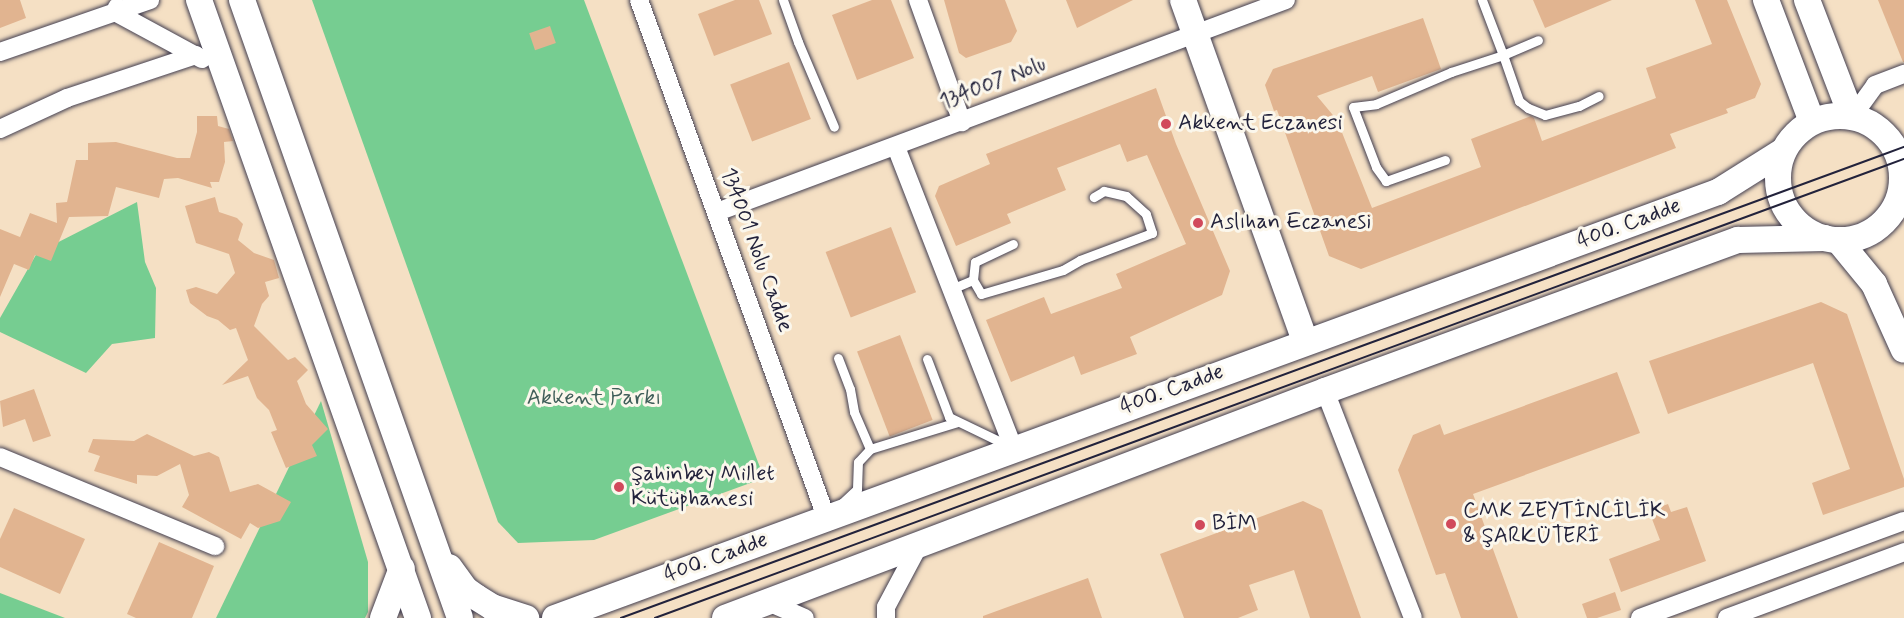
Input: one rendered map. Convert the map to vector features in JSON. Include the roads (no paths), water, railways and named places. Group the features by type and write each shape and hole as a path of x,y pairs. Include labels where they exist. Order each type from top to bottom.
{"main road":[{"path":"199,0 418,618"},
{"path":"243,0 460,618"},
{"path":"1183,0 1305,341"},
{"path":"1766,0 1812,122"},
{"path":"1807,0 1852,117"},
{"path":"1904,225 1903,185 1896,150 1885,134 1869,123 1852,117 1831,116 1812,122 1802,128 1784,151 1778,168 1778,187 1783,204 1793,219 1808,231 1831,239 1874,284 1904,350"},
{"name":"400. Cadde","path":"555,618 1305,341 1718,192 1784,151"},
{"path":"725,618 1325,391 1738,240 1831,239 1864,234 1887,219 1903,185"},
{"path":"439,554 466,590 492,607 526,618"},
{"path":"383,618 402,568"}],"street":[{"path":"0,52 118,6 150,0"},
{"name":"134001 Nolu Cadde","path":"639,0 826,518"},
{"path":"918,0 962,122"},
{"name":"134007 Nolu","path":"717,212 1286,0"},
{"path":"118,6 225,71"},
{"path":"0,129 67,98 196,55"},
{"path":"1852,117 1875,85 1904,74"},
{"path":"896,147 1014,449"},
{"path":"1325,391 1413,618"},
{"path":"0,457 215,546"},
{"path":"1640,618 1904,521"},
{"path":"886,618 886,607 918,544"},
{"path":"1727,618 1904,552"},
{"path":"768,602 805,618"}],"lane":[{"path":"783,0 834,127"},
{"path":"1482,0 1519,101 1528,108 1545,115 1579,106 1599,96"},
{"path":"1445,160 1386,181 1376,167 1353,107 1376,104 1451,72 1503,55 1538,40"},
{"path":"1013,244 975,262 973,279 981,294 1063,270 1080,260 1152,233 1146,214 1126,196 1104,191 1094,197"},
{"path":"950,290 973,279"},
{"path":"838,358 850,389 854,412 870,449"},
{"path":"927,360 949,417 1014,449"},
{"path":"826,518 857,489 858,462 870,449 957,422"}],"tram line":[{"path":"621,618 1904,147"},
{"path":"655,618 1904,159"}],"place":[{"name":"Akkent Eczanesi","path":"1166,124"},
{"name":"Aslıhan Eczanesi","path":"1198,223"},
{"name":"Şahinbey Millet Kütüphanesi","path":"619,487"},
{"name":"CMK ZEYTİNCİLİK & ŞARKÜTERİ","path":"1451,524"},
{"name":"BİM","path":"1200,525"}],"park label":[{"name":"Akkent Parkı","path":"594,399"}]}
